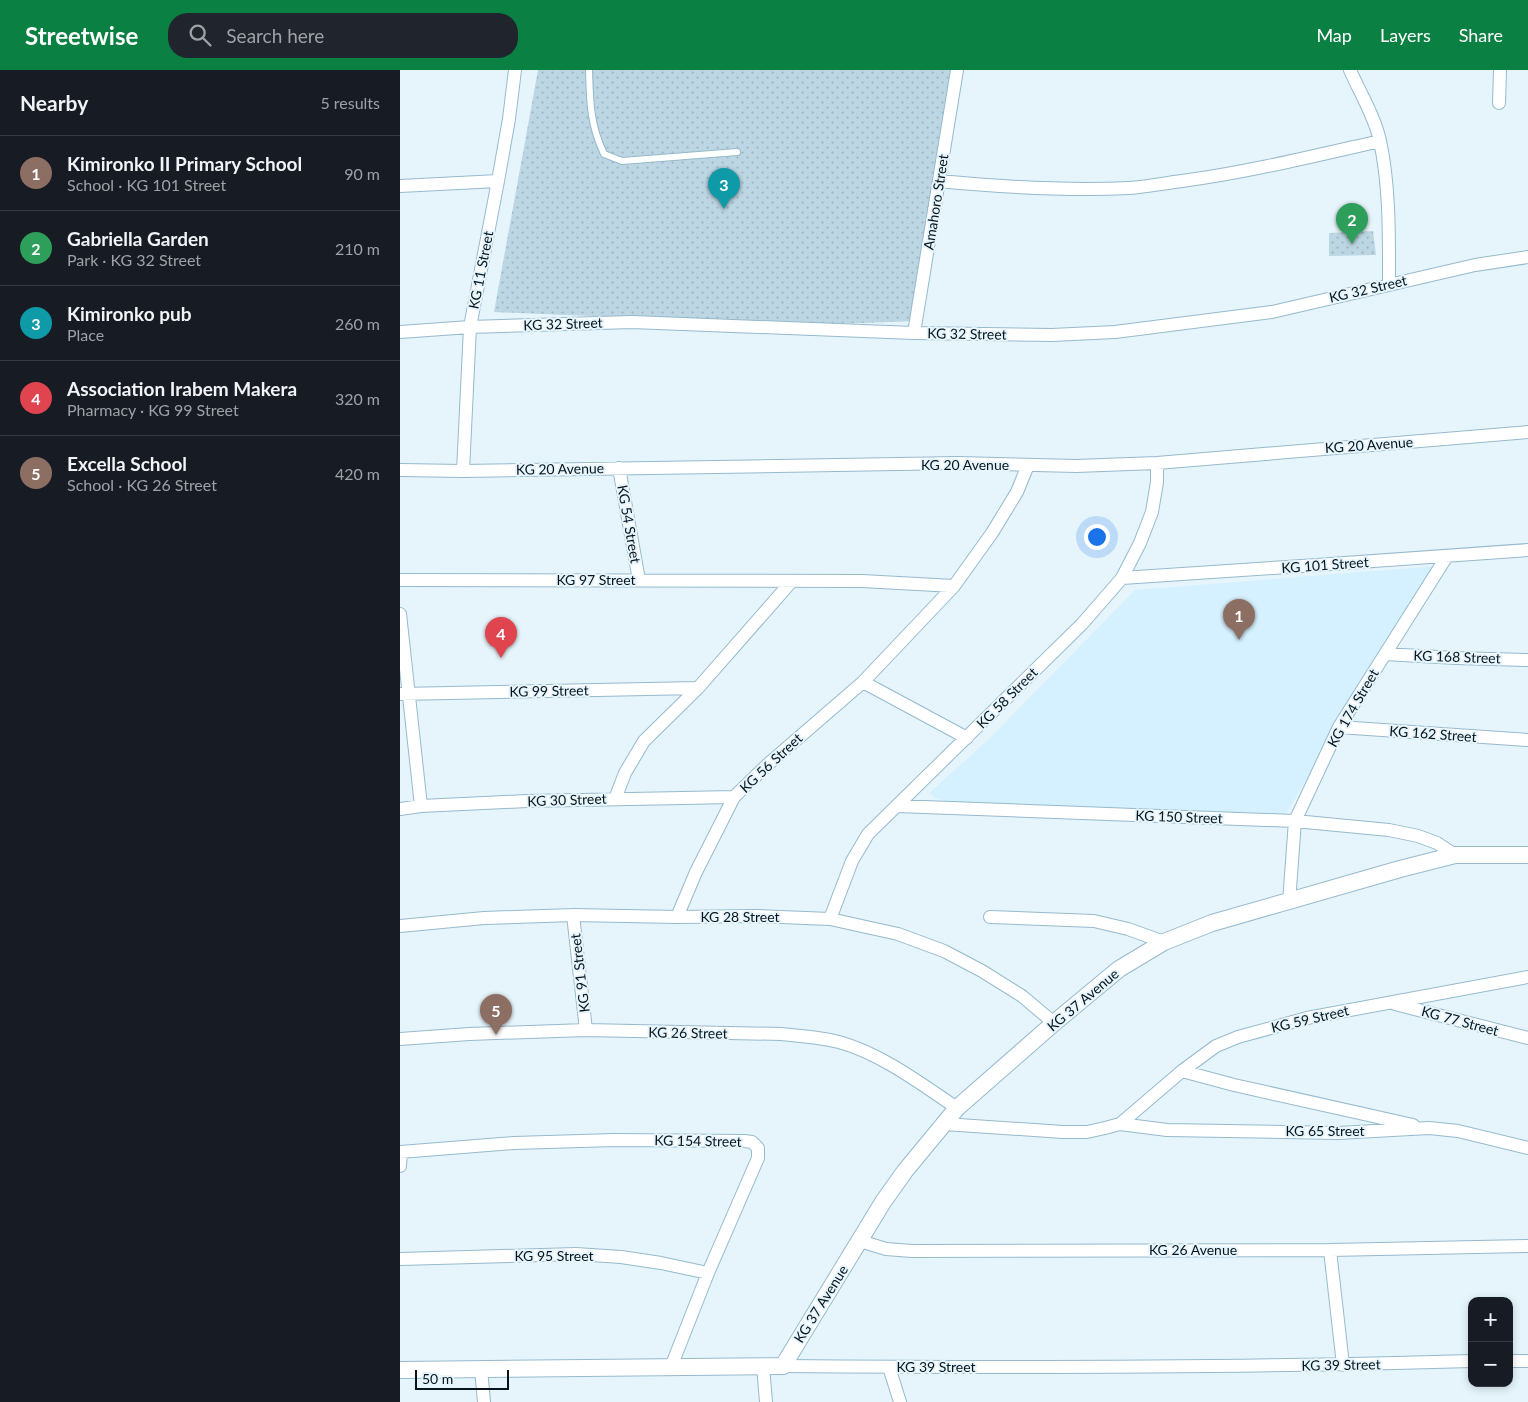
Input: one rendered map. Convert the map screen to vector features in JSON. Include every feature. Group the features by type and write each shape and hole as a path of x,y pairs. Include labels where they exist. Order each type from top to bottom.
{"street":[{"name":"KG 11 Street","path":"463,471 470,327 509,119 515,70"},
{"name":"Amahoro Street","path":"914,333 957,70"},
{"path":"1350,70 1380,141 1386,192 1389,284"},
{"path":"1499,103 1500,70"},
{"path":"939,181 1051,189 1131,188 1227,175 1380,141"},
{"path":"400,186 498,181"},
{"name":"KG 32 Street","path":"400,332 470,327 632,322 914,333 1052,334 1115,332 1272,312 1475,265 1528,257"},
{"name":"KG 20 Avenue","path":"400,470 463,471 958,464 1076,466 1157,463 1528,432"},
{"name":"KG 58 Street","path":"830,919 852,861 868,834 1082,624 1122,578 1140,543 1152,512 1157,482 1157,463"},
{"name":"KG 56 Street","path":"677,917 696,872 734,797 767,765 864,682 954,586 992,533 1017,492 1028,465"},
{"name":"KG 54 Street","path":"619,468 638,580"},
{"name":"KG 101 Street","path":"1122,578 1528,550"},
{"name":"KG 174 Street","path":"1289,902 1296,821 1339,728 1447,556"},
{"name":"KG 97 Street","path":"400,580 862,581 954,586"},
{"path":"615,799 625,773 644,741 698,688 791,582"},
{"path":"400,614 404,694 421,806"},
{"name":"KG 168 Street","path":"1385,654 1528,660"},
{"path":"864,682 967,738"},
{"name":"KG 99 Street","path":"404,694 698,688"},
{"name":"KG 162 Street","path":"1339,728 1528,740"},
{"name":"KG 30 Street","path":"400,809 421,806 615,799 734,797"},
{"name":"KG 150 Street","path":"897,806 1296,821 1389,830 1418,836 1437,843 1455,855"},
{"name":"KG 37 Avenue","path":"783,1366 905,1170 957,1108 1119,969 1164,942 1212,923 1400,868 1455,855 1528,855"},
{"name":"KG 28 Street","path":"400,926 484,918 573,915 756,916 830,919 898,934 944,951 982,970 1022,996 1054,1023"},
{"name":"KG 91 Street","path":"573,915 586,1030"},
{"path":"990,917 1094,921 1128,929 1164,942"},
{"name":"KG 59 Street","path":"1120,1124 1182,1071 1216,1046 1238,1037 1307,1018 1528,977"},
{"name":"KG 77 Street","path":"1392,1003 1528,1038"},
{"name":"KG 26 Street","path":"400,1039 469,1034 586,1030 781,1034 838,1042 851,1046 897,1069 957,1108"},
{"path":"1182,1071 1234,1085 1429,1128"},
{"path":"944,1124 1063,1132 1086,1132 1120,1124"},
{"name":"KG 65 Street","path":"1120,1124 1167,1130 1329,1132 1429,1128 1458,1131 1528,1148"},
{"name":"KG 154 Street","path":"401,1152 514,1144 614,1140 752,1142 758,1148 758,1158 708,1273 671,1367"},
{"path":"400,1166 401,1152"},
{"name":"KG 26 Avenue","path":"860,1241 886,1249 912,1251 1330,1250 1528,1246"},
{"path":"1330,1250 1343,1365"},
{"name":"KG 95 Street","path":"400,1259 576,1254 622,1257 708,1273"},
{"name":"KG 39 Street","path":"400,1370 763,1366 1343,1365 1468,1361"},
{"path":"1513,1361 1528,1361"},
{"path":"763,1366 766,1402"},
{"path":"889,1367 900,1402"},
{"path":"481,1369 484,1402"}],"lane":[{"path":"589,70 590,108 597,138 604,154 622,161 737,152"}],"shaded area":[{"path":"538,70 953,70 919,321 801,325 494,312"},
{"path":"1373,231 1376,255 1329,256 1329,233"},
{"path":"1438,566 1360,690 1286,814 951,802 937,799 929,793 987,741 1135,590"}],"place":[{"name":"Kimironko pub","path":"724,209"},
{"name":"Gabriella Garden","path":"1352,244"},
{"name":"Kimironko II Primary School","path":"1239,640"},
{"name":"Association Irabem Makera","path":"501,658"},
{"name":"Excella School","path":"496,1035"}]}
